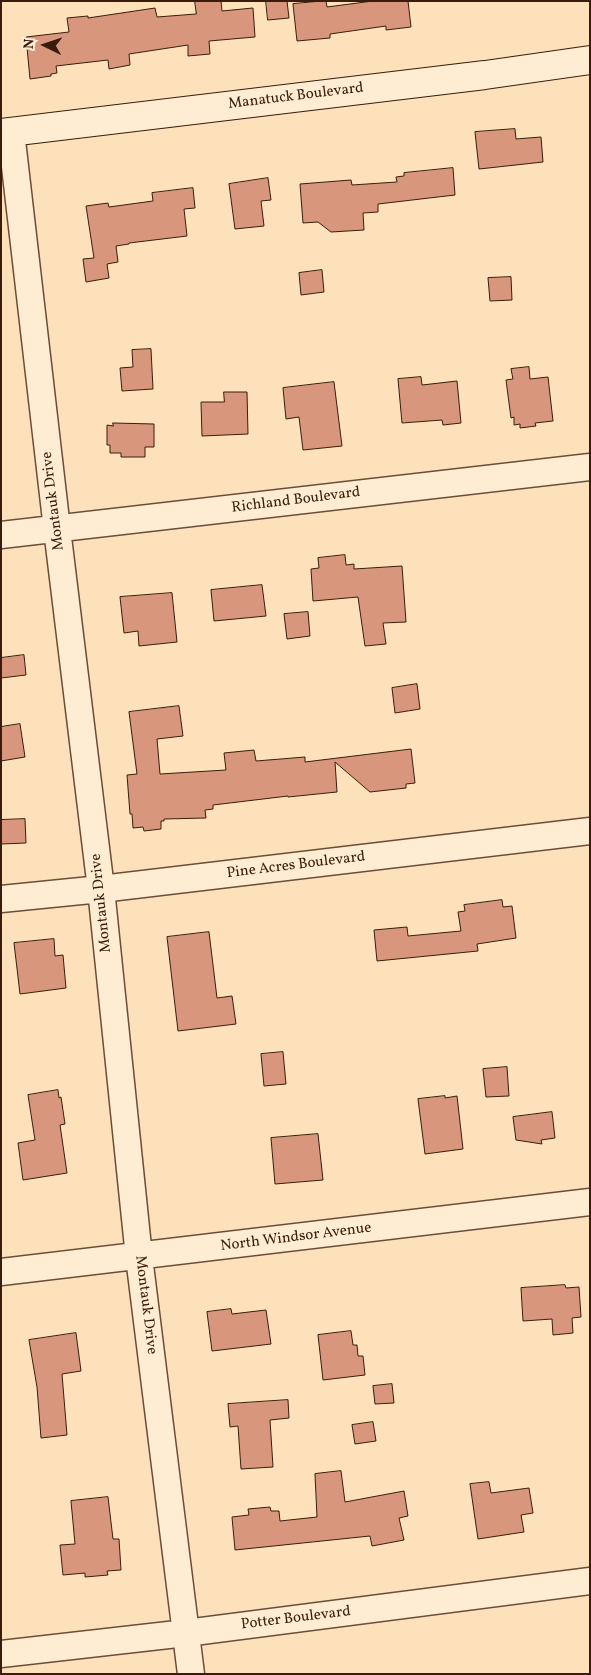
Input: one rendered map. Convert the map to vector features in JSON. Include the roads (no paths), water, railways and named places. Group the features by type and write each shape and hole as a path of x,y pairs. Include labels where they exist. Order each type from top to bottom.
{"street":[{"name":"Manatuck Boulevard","path":"6,133 485,75 590,60"},
{"name":"Montauk Drive","path":"6,133 101,888 139,1257 191,1674"},
{"name":"Richland Boulevard","path":"1,536 590,468"},
{"name":"Pine Acres Boulevard","path":"1,899 590,831"},
{"name":"North Windsor Avenue","path":"1,1272 590,1202"},
{"name":"Potter Boulevard","path":"1,1654 186,1633 590,1581"}]}
